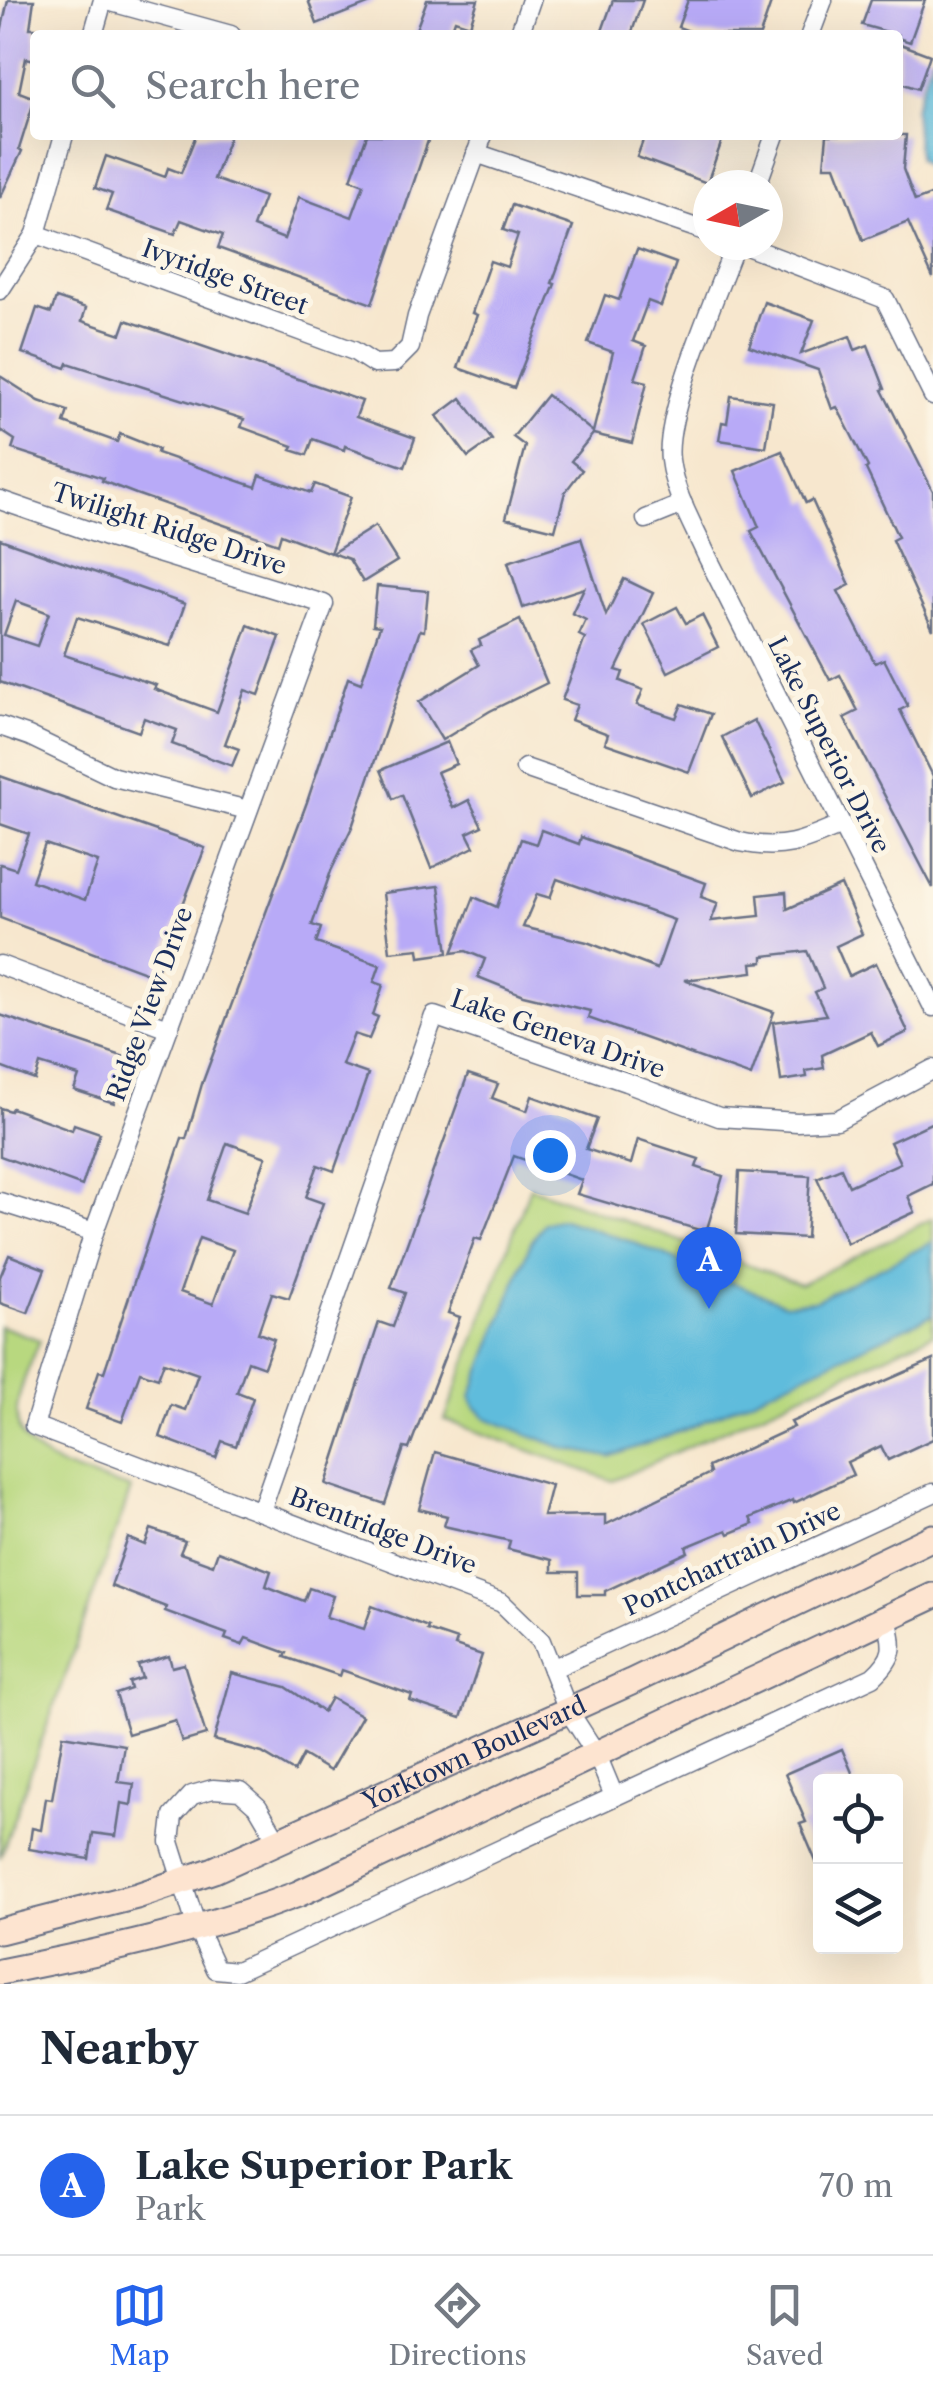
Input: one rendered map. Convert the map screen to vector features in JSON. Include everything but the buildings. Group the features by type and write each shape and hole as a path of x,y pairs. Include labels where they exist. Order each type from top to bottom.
{"main road":[{"name":"Yorktown Boulevard","path":"0,1931 138,1896 278,1841 568,1710 933,1537"},
{"name":"Yorktown Boulevard","path":"0,1972 109,1951 197,1928 298,1894 933,1596"}],"street":[{"path":"94,30 103,0 213,30"},
{"path":"520,30 531,0"},
{"path":"812,30 823,0"},
{"path":"0,290 36,234 63,140"},
{"path":"762,170 772,140"},
{"path":"479,144 693,226"},
{"name":"Ivyridge Street","path":"36,234 354,351 374,364 394,363 410,347 417,316 479,144"},
{"name":"Lake Superior Drive","path":"730,260 678,401 669,458 683,504 933,1008"},
{"path":"783,260 885,299 933,396"},
{"name":"Twilight Ridge Drive","path":"0,500 324,604"},
{"path":"646,519 683,504"},
{"name":"Ridge View Drive","path":"34,1426 94,1232 324,604"},
{"path":"0,726 114,777 248,810"},
{"path":"525,768 740,842 769,848 802,843 841,826"},
{"path":"0,964 168,1028"},
{"name":"Lake Geneva Drive","path":"261,1511 434,1016 719,1117 797,1122 837,1120 933,1070"},
{"path":"0,1202 94,1232"},
{"name":"Brentridge Drive","path":"34,1426 502,1603 541,1641 568,1710 597,1755 614,1796"},
{"name":"Pontchartrain Drive","path":"552,1669 933,1493"},
{"path":"278,1841 258,1807 240,1791 213,1788 192,1795 173,1816 170,1842 197,1928 216,1969 237,1971 873,1677 890,1662 893,1642 887,1618"}],"green space":[{"path":"530,1187 800,1284 933,1218 933,1334 613,1481 445,1420"},
{"path":"0,1326 40,1340 18,1400 19,1428 27,1443 41,1455 76,1472 131,1489 0,1858"}],"water":[{"path":"933,54 933,172 918,159 914,109"},
{"path":"563,1219 632,1242 785,1304 814,1301 933,1242 933,1315 687,1429 609,1457 566,1449 486,1418 471,1396 531,1242 544,1223"}],"place":[{"name":"Lake Superior Park","path":"709,1309"}]}
